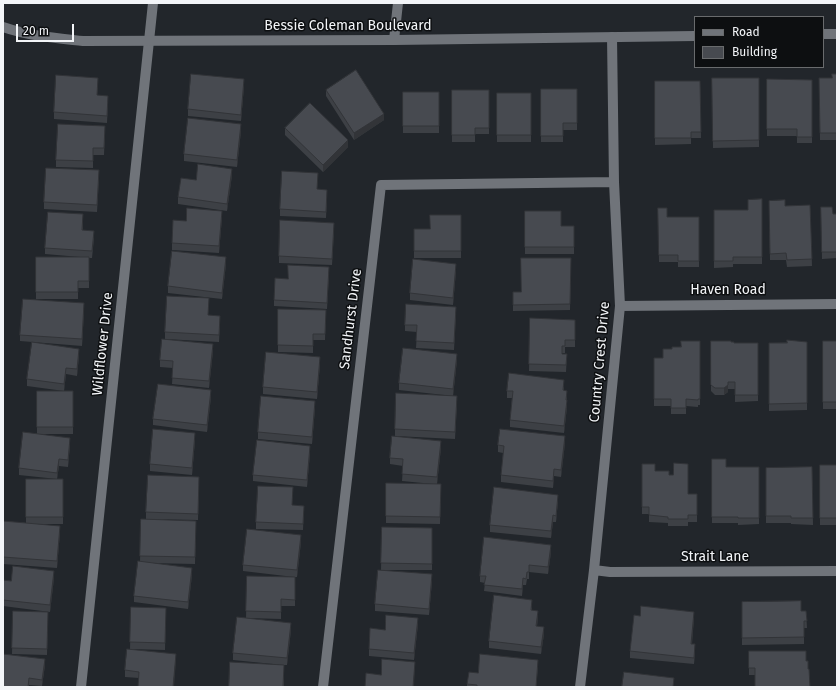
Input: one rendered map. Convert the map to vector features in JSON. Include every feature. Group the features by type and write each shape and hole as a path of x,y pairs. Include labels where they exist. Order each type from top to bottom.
{"street":[{"name":"Wildflower Drive","path":"82,687 154,3"},
{"path":"394,40 398,3"},
{"name":"Bessie Coleman Boulevard","path":"3,27 14,31 45,37 83,41 394,40 694,36"},
{"path":"824,34 837,34"},
{"name":"Country Crest Drive","path":"580,687 594,570 620,306 614,182 612,37"},
{"name":"Sandhurst Drive","path":"324,687 381,185 614,182"},
{"name":"Haven Road","path":"620,306 837,304"},
{"name":"Strait Lane","path":"594,570 610,572 837,570"}],"building":[{"path":"356,70 384,114 354,133 326,90"},
{"path":"191,74 244,79 241,115 188,109"},
{"path":"832,74 837,74 837,133 820,133 819,78 832,78"},
{"path":"56,75 98,78 97,95 108,96 107,116 54,112"},
{"path":"712,78 759,78 759,140 713,141"},
{"path":"767,79 812,80 812,137 797,137 797,129 767,129"},
{"path":"655,81 700,81 701,132 691,132 691,138 655,138"},
{"path":"541,89 577,89 577,123 563,123 563,136 541,136"},
{"path":"452,90 489,90 489,128 475,128 475,135 452,135"},
{"path":"403,92 439,92 439,126 403,126"},
{"path":"497,93 531,93 531,135 497,135"},
{"path":"310,103 348,140 323,165 285,128"},
{"path":"188,118 241,124 237,160 184,154"},
{"path":"58,124 105,126 104,148 93,148 93,161 56,160"},
{"path":"198,164 232,169 227,204 178,197 181,178 196,180"},
{"path":"46,168 99,170 97,205 44,202"},
{"path":"282,171 318,173 317,189 327,190 326,212 280,209"},
{"path":"762,199 762,257 733,257 733,261 714,261 714,210 748,210 748,200"},
{"path":"785,200 785,206 810,205 812,259 787,260 786,253 770,254 769,201"},
{"path":"821,207 832,207 833,214 837,214 837,252 822,252"},
{"path":"187,208 222,211 219,246 172,243 173,220 186,221"},
{"path":"658,208 667,208 667,217 699,217 699,261 678,261 678,255 659,255"},
{"path":"525,211 561,211 561,226 574,226 574,247 525,247"},
{"path":"48,212 83,214 82,230 94,231 92,251 45,248"},
{"path":"430,215 461,215 461,251 414,251 414,229 430,229"},
{"path":"280,220 334,223 332,259 279,256"},
{"path":"172,251 226,257 222,293 168,286"},
{"path":"36,257 89,257 89,281 78,281 78,292 36,292"},
{"path":"521,258 571,258 570,304 513,305 513,292 521,292"},
{"path":"413,259 456,264 453,298 410,293"},
{"path":"288,265 329,267 327,303 274,300 275,278 288,279"},
{"path":"167,296 209,298 208,315 220,316 219,335 165,332"},
{"path":"23,299 84,303 82,339 20,335"},
{"path":"406,304 456,307 454,343 416,341 417,325 405,325"},
{"path":"278,309 326,310 325,334 313,334 313,346 278,345"},
{"path":"530,318 575,320 575,340 565,340 565,346 562,346 562,354 567,354 566,365 529,364"},
{"path":"162,339 213,344 209,381 172,378 173,361 160,360"},
{"path":"787,340 807,342 807,403 769,404 769,343 787,343"},
{"path":"681,341 700,341 700,399 686,399 686,408 671,408 671,399 654,399 654,358 663,358 663,349 681,347"},
{"path":"711,341 758,343 758,395 735,395 735,382 728,382 728,385 724,388 715,388 711,385"},
{"path":"823,341 837,341 837,402 823,402"},
{"path":"32,342 79,349 77,369 66,368 64,384 27,379"},
{"path":"403,348 457,354 453,389 399,383"},
{"path":"266,352 320,357 317,392 263,387"},
{"path":"509,373 564,380 563,390 567,391 567,400 564,426 510,420 513,391 507,391"},
{"path":"158,384 211,390 207,425 153,419"},
{"path":"37,391 73,391 73,427 37,427"},
{"path":"396,393 457,396 455,432 395,429"},
{"path":"261,396 315,401 312,437 258,432"},
{"path":"153,429 195,433 192,468 150,464"},
{"path":"500,429 565,436 561,470 554,469 553,481 501,475 504,446 498,445"},
{"path":"23,432 70,438 68,460 59,459 57,473 19,468"},
{"path":"392,436 441,441 437,477 402,474 403,459 390,458"},
{"path":"257,440 310,446 307,480 253,475"},
{"path":"712,459 726,459 726,467 759,467 759,518 712,517"},
{"path":"674,463 688,464 688,494 697,494 697,515 688,515 688,519 668,519 668,517 649,515 649,507 642,507 642,464 655,464 655,471 669,471 669,475 673,475"},
{"path":"820,465 837,465 837,518 820,518"},
{"path":"812,467 813,518 766,516 766,468"},
{"path":"148,475 199,477 198,514 146,512"},
{"path":"26,479 63,479 63,517 26,517"},
{"path":"386,483 441,484 440,517 386,516"},
{"path":"258,486 293,487 292,505 304,506 303,524 256,522"},
{"path":"494,487 558,495 556,516 553,515 551,531 490,525"},
{"path":"141,519 196,521 195,557 140,556"},
{"path":"3,521 60,526 57,561 3,557"},
{"path":"382,527 432,528 432,564 381,563"},
{"path":"247,529 301,535 297,570 243,565"},
{"path":"484,537 551,545 548,567 529,565 529,572 527,572 526,579 523,578 522,589 484,585 486,576 480,576"},
{"path":"138,561 192,568 188,602 134,596"},
{"path":"13,566 54,571 50,605 3,600 3,580 11,581"},
{"path":"378,570 432,574 429,609 375,604"},
{"path":"247,576 295,577 295,600 281,599 281,612 246,611"},
{"path":"494,595 532,600 531,610 538,611 536,626 544,627 541,647 489,641"},
{"path":"801,601 801,611 806,611 807,621 804,621 804,637 742,638 742,602"},
{"path":"641,606 694,612 691,644 695,644 694,658 630,651 634,615 640,616"},
{"path":"131,607 166,608 165,643 130,642"},
{"path":"13,611 48,612 47,649 12,648"},
{"path":"386,615 418,618 414,653 369,649 370,628 385,630"},
{"path":"237,617 291,623 287,658 233,653"},
{"path":"127,649 176,654 173,687 138,687 139,672 125,670"},
{"path":"749,651 806,651 810,687 755,687 755,668 749,668"},
{"path":"3,654 45,659 42,680 29,678 28,687 3,687"},
{"path":"480,654 538,660 536,687 477,687 477,685 467,684 469,672 478,673"},
{"path":"382,659 415,662 413,687 365,687 366,673 381,675"},
{"path":"230,662 284,665 283,687 229,687"},
{"path":"624,672 674,678 673,687 622,687"}]}
